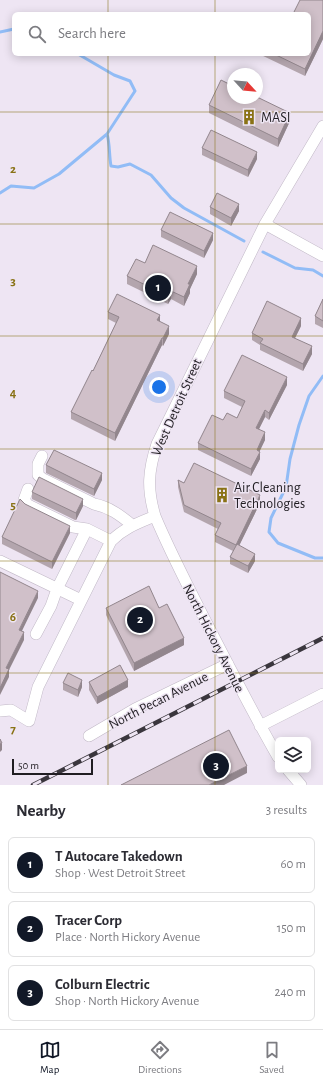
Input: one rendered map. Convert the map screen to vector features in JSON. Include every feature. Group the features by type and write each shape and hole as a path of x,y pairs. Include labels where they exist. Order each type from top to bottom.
{"street":[{"name":"West Detroit Street","path":"155,516 151,503 149,473 157,444 265,224 323,126"},
{"path":"265,224 323,256"},
{"path":"42,456 38,464 38,475 43,479 94,504 102,505 119,514 132,525"},
{"path":"28,489 24,500 28,505 73,527 87,529 111,541"},
{"path":"0,711 11,710 29,721 38,687 111,541 132,525 155,516"},
{"name":"North Hickory Avenue","path":"155,516 165,540 228,664 275,752"},
{"path":"36,634 51,606 57,589 87,529"},
{"path":"0,561 81,600"},
{"name":"North Pecan Avenue","path":"89,736 135,709 228,664"},
{"path":"260,726 323,694"},
{"path":"290,773 299,784"}],"building":[{"path":"300,0 323,0 323,31 305,69 278,56 311,56 311,12 294,12"},
{"name":"MASI","path":"221,80 227,83 227,104 263,104 263,100 290,113 278,139 209,105"},
{"path":"211,130 257,152 248,170 202,148"},
{"path":"217,193 239,204 231,218 210,207"},
{"path":"170,212 213,233 204,251 161,230"},
{"path":"153,245 197,266 188,284 190,284 184,297 171,291 168,296 127,276 136,259 145,263"},
{"path":"117,294 160,315 157,320 169,326 115,433 71,412 119,317 108,312"},
{"path":"323,299 323,321 315,316"},
{"path":"267,301 301,318 292,337 312,346 303,364 260,343 263,339 252,333"},
{"path":"242,355 287,377 269,413 265,410 256,428 265,432 257,450 260,452 251,469 198,443 212,415 223,420 227,413 237,418 245,401 224,391"},
{"path":"54,450 102,473 94,489 46,465"},
{"path":"194,463 260,495 236,545 215,535 221,523 184,505 178,480 184,483"},
{"path":"39,477 83,499 76,513 32,492"},
{"path":"20,499 25,504 70,526 52,562 2,537"},
{"path":"237,544 255,554 248,566 230,557"},
{"path":"0,572 38,591 19,630 24,632 6,668 9,669 0,688"},
{"path":"149,586 159,608 167,604 184,638 134,663 106,608"},
{"path":"120,665 128,680 97,697 89,682"},
{"path":"68,673 82,680 78,690 63,683"},
{"path":"229,730 247,766 209,785 121,785"}],"waterway":[{"path":"0,32 12,29"},
{"path":"0,193 11,186 34,188 59,174 107,134 135,91 130,81 114,75 81,56"},
{"path":"107,134 111,166 118,167 130,164 151,175 171,198 184,208 244,241"},
{"path":"263,252 295,268 313,270 323,276"},
{"path":"323,376 309,396 299,425 290,459 286,487 271,518 269,532 278,543 315,558 323,558"}],"railway":[{"path":"33,785 323,638"}],"place":[{"name":"MASI","path":"249,117"},
{"name":"T Autocare Takedown","path":"158,288"},
{"name":"Air Cleaning Technologies","path":"222,495"},
{"name":"Tracer Corp","path":"140,620"},
{"name":"Colburn Electric","path":"216,766"}]}
